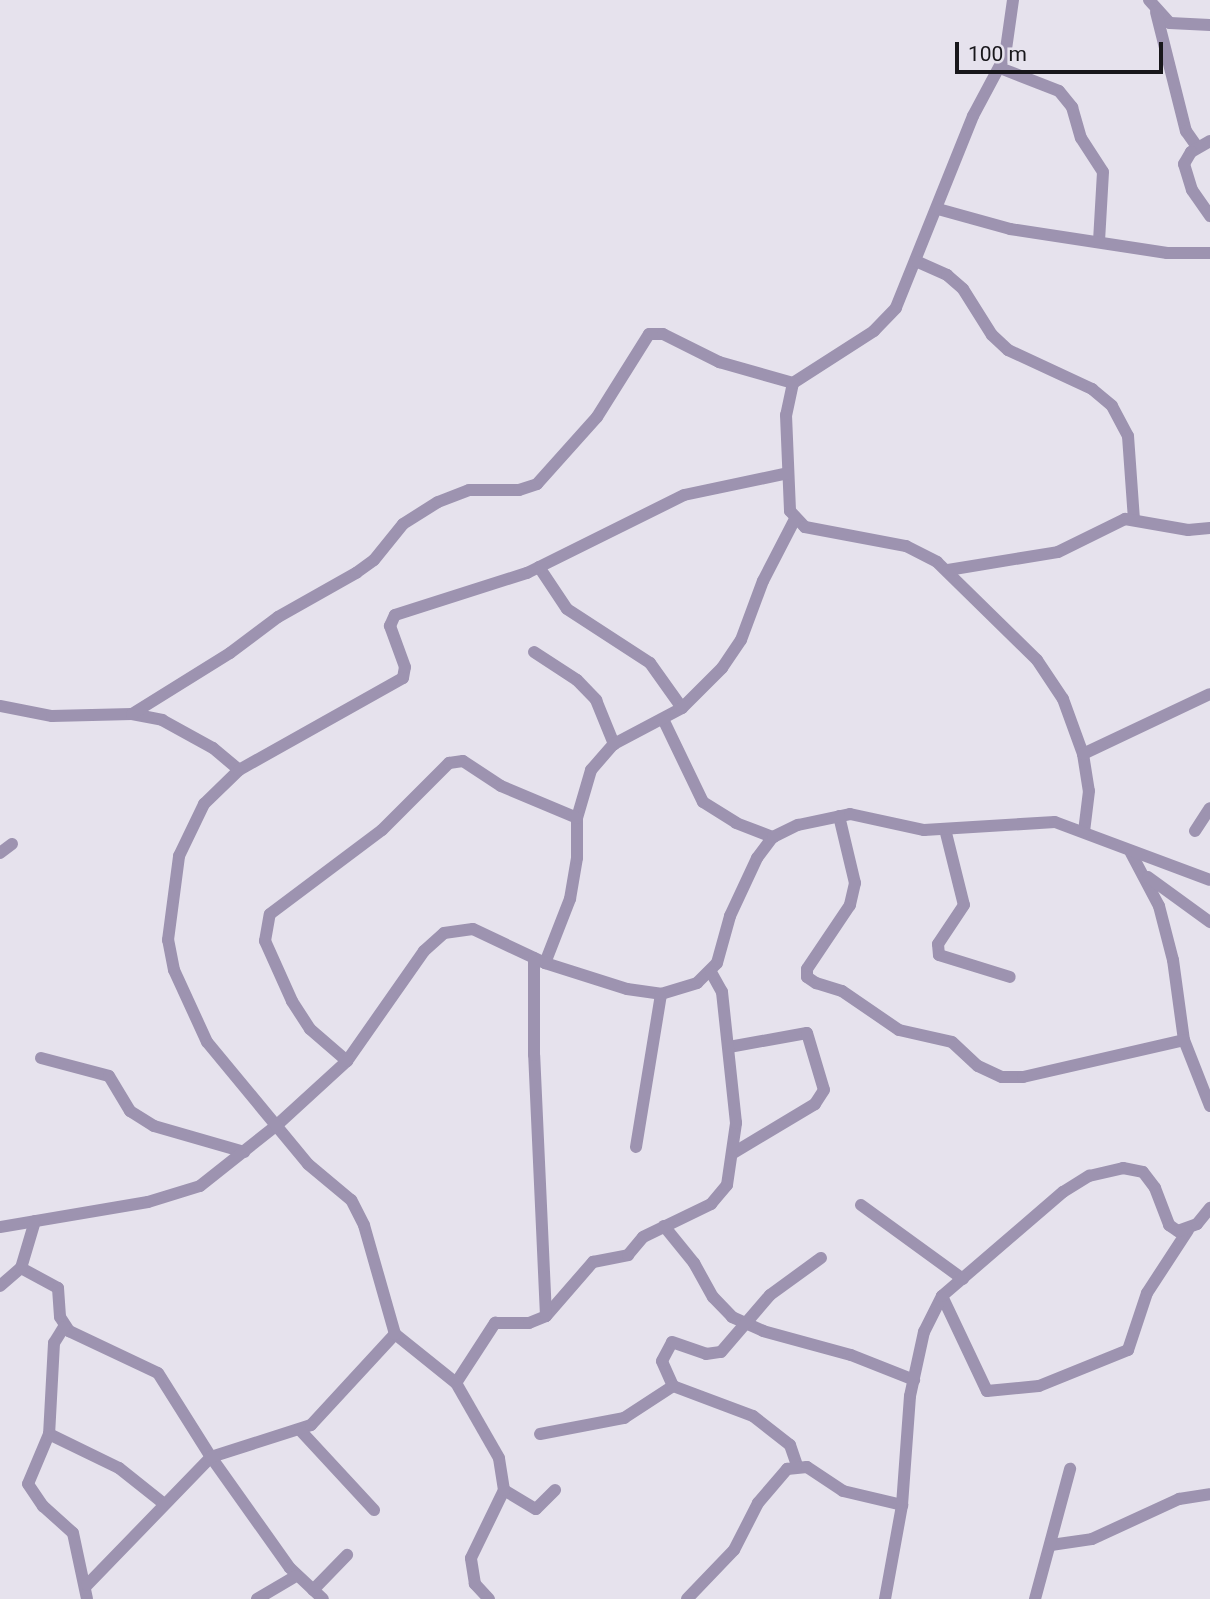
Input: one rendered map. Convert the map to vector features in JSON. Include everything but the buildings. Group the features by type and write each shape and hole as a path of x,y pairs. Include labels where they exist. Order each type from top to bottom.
{"street":[{"path":"546,1316 534,1069 540,960 572,888 577,818 591,770 614,744 682,708 734,652 795,519 788,473 786,415 793,383 890,318 918,262 973,116 1000,68 1010,36 1013,0"},
{"path":"1149,0 1156,12 1186,131 1196,147"},
{"path":"1156,12 1170,23 1210,25"},
{"path":"1000,68 1052,88 1068,99 1081,138 1103,172 1099,241"},
{"path":"1210,141 1196,147 1186,157 1184,173 1210,216"},
{"path":"938,209 1010,229 1167,253 1210,253"},
{"path":"918,262 954,280 1008,350 1092,389 1112,407 1128,436 1134,520"},
{"path":"131,713 230,653 278,617 356,573 374,560 403,524 430,506 469,490 519,490 537,484 597,417 649,334 663,334 719,362 793,383"},
{"path":"489,1599 475,1584 471,1558 504,1490 499,1458 456,1383 395,1334 358,1211 308,1164 277,1125 241,1088 207,1042 174,970 168,940 170,897 184,841 204,804 239,770 403,678 405,667 390,626 395,615 539,567 684,495 788,473"},
{"path":"795,519 817,531 906,546 947,570 1047,672 1063,699 1083,754 1089,791 1084,830"},
{"path":"947,570 1058,552 1116,522 1134,520 1188,530 1210,528"},
{"path":"539,567 566,609 650,663 682,708"},
{"path":"534,652 577,680 597,700 614,744"},
{"path":"1083,754 1210,694"},
{"path":"0,706 52,716 131,713 179,728 239,770"},
{"path":"663,719 703,802 736,823 773,837"},
{"path":"347,1061 310,1029 292,1001 265,941 270,914 382,831 449,763 463,761 501,786 577,818"},
{"path":"1195,831 1210,808"},
{"path":"839,816 855,883 850,905 807,969 807,976 816,983 842,990 899,1030 952,1042 978,1066 1002,1077 1023,1077 1184,1040"},
{"path":"0,1227 176,1196 200,1186 277,1125 347,1061 425,951 444,933 473,929 540,960 600,983 661,994 697,983 711,972 744,881 773,837 785,829 839,816 865,816 903,829 945,829 1039,820 1084,830 1131,853 1210,880"},
{"path":"945,829 964,905 938,944 939,955 1010,977"},
{"path":"0,853 12,844"},
{"path":"1131,853 1145,875 1167,932 1184,1040 1205,1083 1210,1107"},
{"path":"1145,875 1210,922"},
{"path":"456,1383 495,1323 528,1323 546,1316 593,1262 623,1258 643,1237 717,1199 727,1185 736,1123 722,992 711,972"},
{"path":"635,1147 661,994"},
{"path":"729,1047 807,1033 824,1090 815,1104 733,1153"},
{"path":"41,1058 109,1076 130,1111 154,1126 244,1152"},
{"path":"885,1599 902,1505 914,1380 924,1332 942,1296 1075,1183 1106,1172 1123,1168 1148,1176 1169,1225 1188,1230"},
{"path":"862,1205 963,1279"},
{"path":"942,1296 987,1391 1039,1386 1128,1350 1147,1293 1188,1230 1210,1208"},
{"path":"0,1286 21,1268 35,1221"},
{"path":"664,1226 722,1309 746,1325 851,1355 914,1380"},
{"path":"797,1465 790,1445 752,1416 673,1386 662,1362 672,1342 713,1354 746,1325 781,1286 821,1258"},
{"path":"21,1268 58,1288 64,1327 54,1343 49,1434 28,1484 38,1500 73,1533 88,1585 88,1599"},
{"path":"64,1327 158,1373 211,1457 296,1576 323,1599"},
{"path":"88,1585 163,1503 211,1457 300,1430 334,1404 395,1334"},
{"path":"540,1434 624,1418 673,1386"},
{"path":"300,1430 374,1510"},
{"path":"49,1434 120,1468 163,1503"},
{"path":"687,1599 734,1549 758,1503 787,1469 797,1465 807,1467 843,1491 902,1505"},
{"path":"1035,1599 1070,1469"},
{"path":"504,1490 536,1509 555,1490"},
{"path":"1051,1545 1092,1539 1179,1499 1210,1494"},
{"path":"313,1590 347,1555"},
{"path":"257,1599 296,1576"}]}
